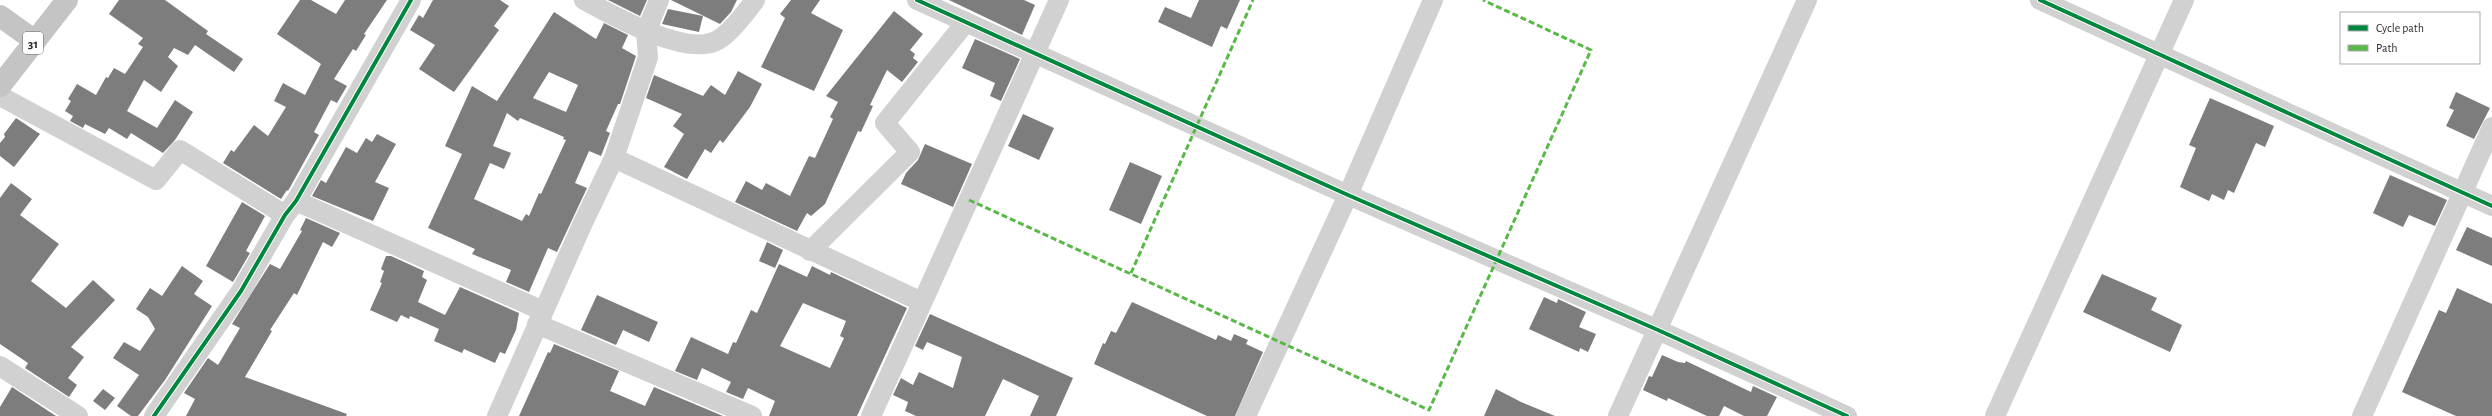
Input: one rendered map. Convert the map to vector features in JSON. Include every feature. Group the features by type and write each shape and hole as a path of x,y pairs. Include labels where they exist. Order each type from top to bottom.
{"main road":[{"name":"31","path":"0,86 67,0"},
{"path":"0,16 35,41"}],"street":[{"path":"584,0 646,32 696,44 717,40 755,0"},
{"path":"497,416 540,318 614,158 648,57 646,32 659,0"},
{"path":"917,0 1348,195 1658,330 1847,416"},
{"path":"871,416 1059,0"},
{"path":"1246,416 1348,195 1433,0"},
{"path":"1618,416 1807,0"},
{"path":"2040,0 2492,206"},
{"path":"1995,416 2184,0"},
{"path":"154,416 240,291 290,208 406,2"},
{"path":"810,251 910,152 885,123 966,22"},
{"path":"0,96 156,180 180,150 290,208 540,318 752,416"},
{"path":"2362,416 2492,127"},
{"path":"614,158 810,251 922,302"},
{"path":"0,366 78,416"}],"building":[{"path":"119,0 165,0 208,31 206,34 243,59 234,72 195,45 188,55 174,48 168,57 178,66 161,92 144,80 127,111 157,128 175,100 193,112 175,140 163,153 131,133 127,139 109,128 105,134 85,124 83,128 70,121 73,116 65,111 71,101 68,99 77,84 96,95 106,77 108,78 114,68 125,74 143,47 138,44 143,38 109,14"},
{"path":"300,0 311,0 336,14 345,0 387,0 364,34 366,35 356,51 353,49 334,79 347,86 337,103 331,100 314,132 319,135 288,191 287,190 281,199 223,163 231,150 234,152 254,125 268,136 286,107 274,101 283,83 305,95 321,64 277,34"},
{"path":"433,0 500,0 509,6 494,26 499,30 454,92 419,69 435,45 410,30 419,15 423,18"},
{"path":"608,0 647,0 640,16"},
{"path":"671,0 737,0 731,12 720,24"},
{"path":"791,0 820,0 811,13 843,30 814,91 761,67 785,18 780,14"},
{"path":"949,0 1024,0 1035,5 1022,35"},
{"path":"1199,0 1240,0 1227,29 1221,26 1212,47 1158,22 1165,7 1191,18"},
{"path":"668,9 703,16 699,32 662,24"},
{"path":"894,11 923,34 910,50 915,54 913,58 918,62 902,82 887,70 870,105 873,106 861,132 858,131 825,204 811,216 807,213 797,231 735,202 746,181 762,190 766,183 790,196 809,156 815,158 833,119 830,117 838,102 826,96"},
{"path":"554,12 596,39 604,23 628,35 622,48 636,56 620,104 618,104 606,131 610,133 601,156 589,151 575,183 587,188 557,252 548,248 529,292 506,282 511,270 472,254 475,249 428,228 462,154 445,146 472,86 497,101","holes":["549,72 578,85 566,112 533,98","507,113 518,121 520,118 564,137 563,139 566,140 541,194 539,193 529,216 526,214 522,221 474,199 490,163 504,169 511,153 493,146"]},
{"path":"975,39 1020,59 1001,101 990,96 995,83 962,68"},
{"path":"738,71 762,84 750,107 723,143 720,140 711,153 705,149 687,179 664,167 684,134 673,126 682,114 646,98 654,75 703,96 711,85 725,95"},
{"path":"2456,92 2490,108 2474,139 2446,126 2454,110 2449,108"},
{"path":"2210,98 2274,126 2265,147 2256,143 2234,193 2228,190 2224,200 2212,194 2209,201 2180,187 2196,148 2189,145"},
{"path":"1023,114 1054,128 1039,160 1008,146"},
{"path":"16,118 40,134 14,167 0,156 0,143 5,137 4,134"},
{"path":"377,134 396,144 375,182 389,188 373,221 312,196 321,180 326,183 346,147 357,153 366,138 372,142"},
{"path":"925,144 972,164 953,207 901,184 906,173 918,160"},
{"path":"1130,162 1162,176 1141,224 1109,210"},
{"path":"2390,175 2447,200 2435,226 2409,215 2403,227 2373,213"},
{"path":"11,183 32,199 20,215 59,244 31,281 66,308 93,280 115,300 71,347 84,357 68,378 77,385 69,397 25,368 28,363 0,344 0,198"},
{"path":"242,202 265,216 246,251 250,253 233,282 206,266"},
{"path":"306,218 340,233 332,247 323,242 297,295 294,293 270,330 272,331 245,377 347,414 346,416 186,416 195,399 184,393 208,358 218,365 240,328 232,324 270,264 280,269 302,231 300,230"},
{"path":"2467,227 2492,238 2492,266 2456,250"},
{"path":"767,242 783,250 775,268 759,261"},
{"path":"386,256 391,256 424,271 422,277 427,280 418,302 445,315 460,287 519,313 516,330 505,354 500,352 495,363 464,349 462,353 434,341 439,329 410,316 409,319 401,315 397,322 370,310 382,283 380,282 384,271 381,269"},
{"path":"779,264 807,277 812,266 830,275 831,272 907,308 857,416 769,416 775,401 748,388 743,399 726,392 731,382 702,368 697,380 675,371 691,337 728,354 733,342 736,343 751,310 757,313","holes":["803,303 846,321 840,336 844,338 830,368 780,346"]},
{"path":"182,266 203,281 194,294 212,306 165,380 138,416 131,416 117,406 139,375 113,358 124,342 140,351 155,329 148,317 136,309 150,288 162,296"},
{"path":"2102,274 2157,298 2151,310 2182,325 2170,352 2083,312"},
{"path":"2457,288 2492,304 2492,416 2456,416 2402,392 2439,310 2446,313"},
{"path":"597,295 658,322 649,342 623,330 616,345 581,330"},
{"path":"1544,297 1557,303 1558,299 1586,312 1579,327 1596,334 1588,352 1580,348 1579,352 1529,329"},
{"path":"1132,302 1216,340 1218,335 1231,341 1234,334 1248,340 1246,344 1263,352 1235,416 1207,416 1094,364 1103,343 1105,344 1111,331 1116,333"},
{"path":"930,314 1073,378 1056,416 1030,416 1039,396 1003,379 985,416 916,416 905,411 908,402 893,395 901,378 913,385 919,372 953,388 962,357 927,342 923,350 915,346"},
{"path":"554,344 619,371 610,391 645,406 654,387 723,416 519,416 548,352 550,353"},
{"path":"1662,355 1678,362 1685,363 1686,361 1751,392 1753,386 1777,397 1767,416 1744,416 1724,406 1719,416 1707,416 1668,398 1667,401 1643,390 1649,376 1652,377"},
{"path":"12,387 56,416 0,416 0,407"},
{"path":"103,389 115,398 105,410 93,401"},
{"path":"1496,389 1521,402 1555,416 1484,416"}],"marked path":[{"path":"1131,273 1253,0"},
{"path":"969,200 1429,410 1591,50 1483,0"}],"cycle path":[{"path":"154,416 241,291 285,215 296,201 411,0"},
{"path":"917,0 1348,195 1658,330 1847,416"},
{"path":"2040,0 2492,206"}]}
